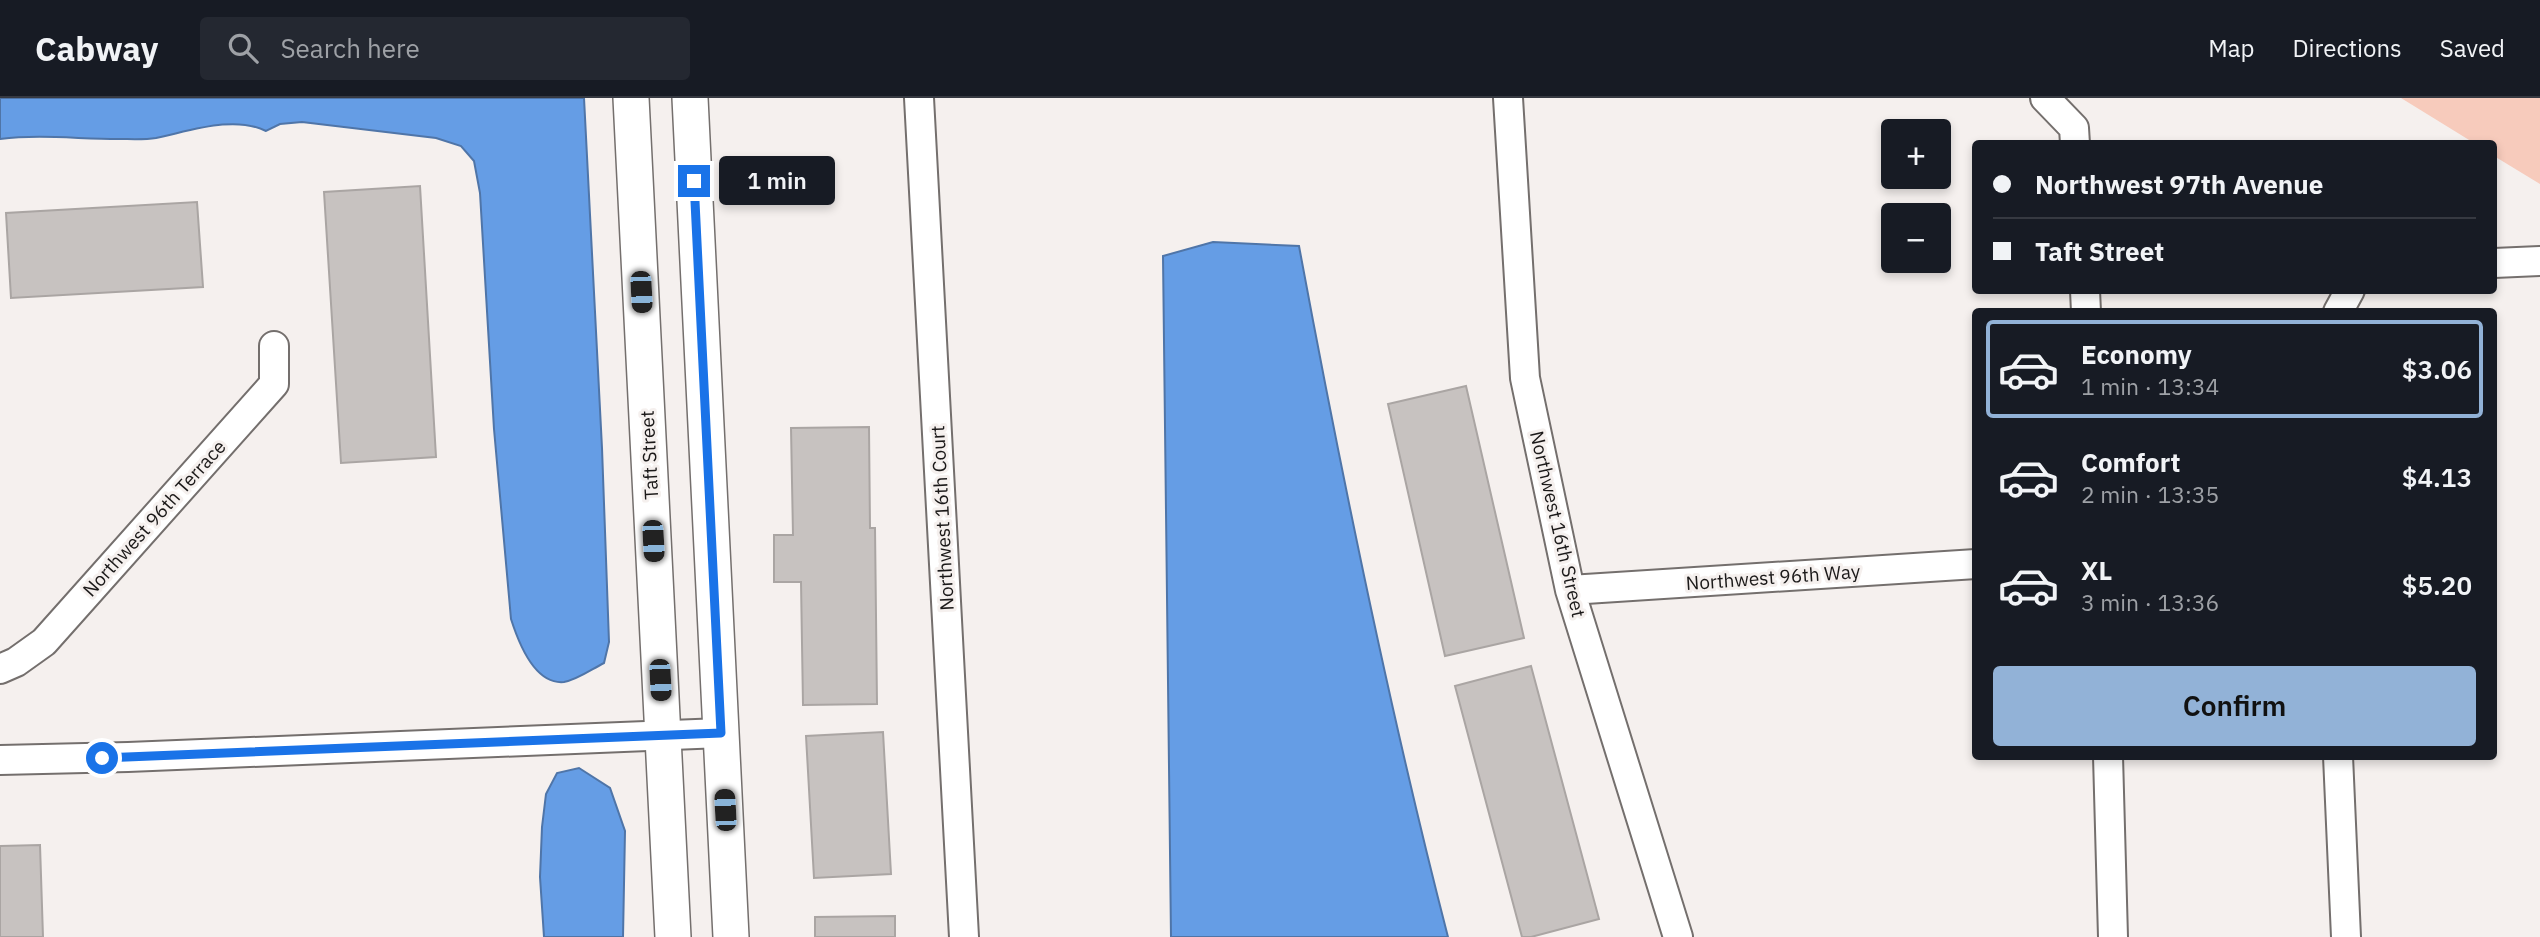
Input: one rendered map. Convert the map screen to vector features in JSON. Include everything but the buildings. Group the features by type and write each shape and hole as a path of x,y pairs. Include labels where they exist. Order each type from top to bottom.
{"street":[{"name":"Taft Street","path":"631,98 673,937"},
{"path":"690,98 731,937"},
{"name":"Northwest 16th Court","path":"919,98 964,937"},
{"name":"Northwest 16th Street","path":"1508,98 1525,379 1570,590 1678,937"},
{"path":"2045,98 2074,128 2075,140"},
{"path":"2497,262 2540,261"},
{"name":"Northwest 96th Terrace","path":"0,669 16,662 44,642 274,384 274,346"},
{"name":"Northwest 96th Way","path":"1570,590 1972,564"},
{"path":"0,760 721,733"},
{"path":"2108,760 2113,937"},
{"path":"2338,760 2346,937"}],"shaded area":[{"path":"2401,98 2540,98 2540,184 2497,158 2497,140 2469,140"}],"water":[{"path":"0,98 584,98 609,642 604,663 569,681 553,681 544,677 529,660 511,619 494,429 480,193 474,161 461,146 436,138 302,122 280,124 266,131 253,126 226,124 147,139 0,139"},
{"path":"1213,242 1299,246 1368,593 1448,937 1171,937 1163,256"},
{"path":"579,768 610,788 625,831 623,937 544,937 540,877 546,794 557,773"}],"route":[{"path":"102,758 721,733 694,181"}]}
